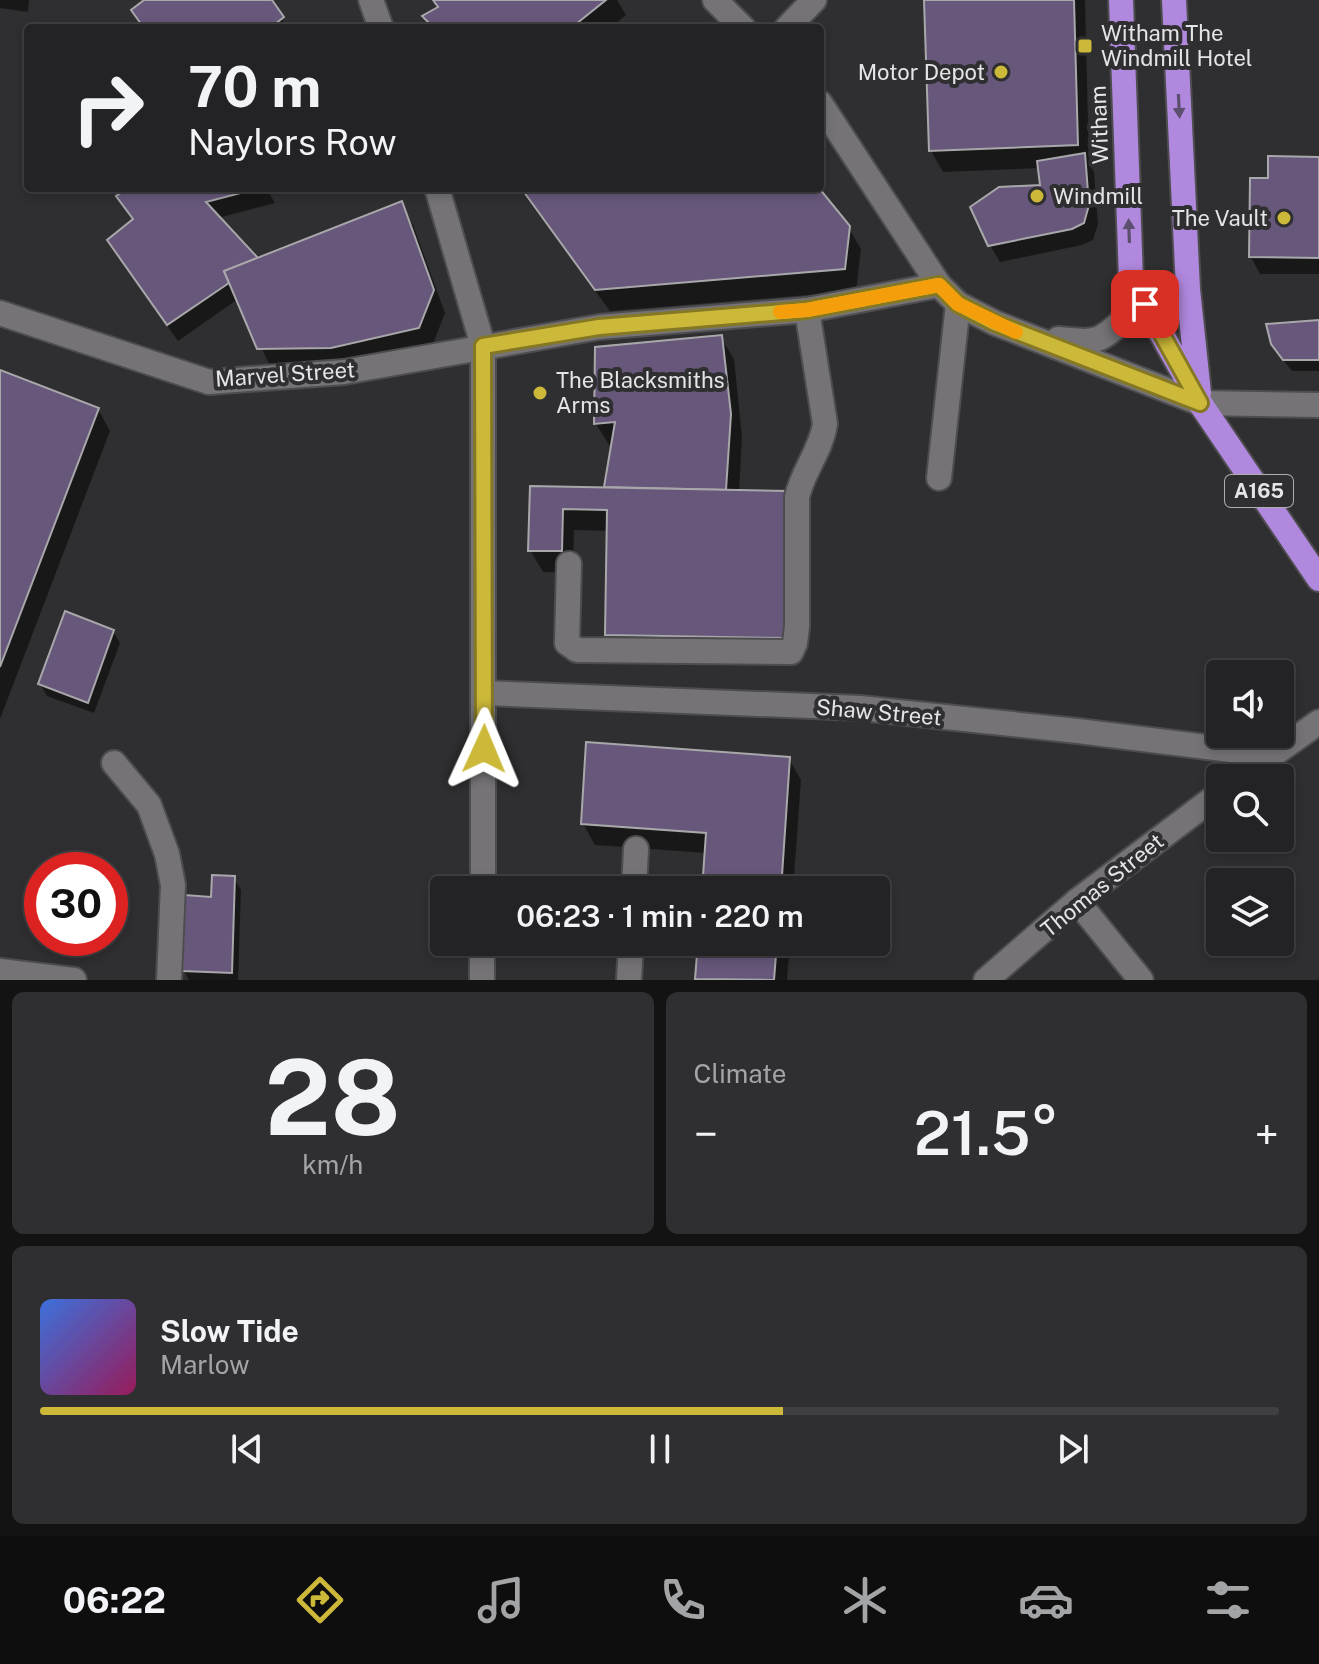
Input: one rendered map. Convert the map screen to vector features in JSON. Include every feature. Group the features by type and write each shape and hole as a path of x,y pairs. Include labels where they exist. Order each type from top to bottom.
{"highway":[{"name":"Witham","path":"1121,0 1131,279 1200,403"},
{"name":"A165","path":"1174,0 1188,289 1200,403 1319,579"}],"street":[{"path":"371,0 380,24"},
{"path":"715,0 739,24"},
{"path":"791,24 814,0"},
{"path":"824,109 939,285 958,304 1023,335 1200,403 1319,405"},
{"path":"438,192 483,346 483,876"},
{"path":"1023,335 1093,342 1129,315 1131,279"},
{"name":"Marvel Street","path":"0,313 209,382 344,372 599,327 807,310 939,285"},
{"path":"939,478 958,304"},
{"path":"569,564 567,643 577,650 791,652 797,626 797,497 802,478 822,443 825,424 807,310"},
{"name":"Shaw Street","path":"485,693 860,708 1271,755"},
{"path":"1259,764 1319,722"},
{"path":"114,763 149,805 167,854 173,885 169,980"},
{"name":"Thomas Street","path":"986,980 1077,901 1206,804"},
{"path":"635,876 636,849"},
{"path":"1077,901 1141,980"},
{"path":"482,956 482,980"},
{"path":"629,980 630,956"},
{"path":"0,971 74,980"}],"building":[{"path":"144,0 272,0 284,17 275,24 141,24 131,10"},
{"path":"433,0 606,0 576,24 430,24 422,16 438,7"},
{"name":"Motor Depot","path":"924,0 1074,0 1078,145 929,151"},
{"name":"Windmill","path":"1085,153 1089,205 1084,223 1072,229 988,246 970,207 999,187 1040,185 1037,161"},
{"name":"The Vault","path":"1268,156 1319,157 1319,258 1249,257 1250,178 1268,178"},
{"path":"122,192 245,192 206,202 258,258 224,271 229,283 167,325 107,240 133,219 116,196"},
{"path":"524,192 822,192 850,226 845,269 595,290"},
{"path":"402,201 434,290 419,328 331,348 257,349 224,271"},
{"path":"1319,320 1319,360 1283,360 1271,344 1266,324"},
{"path":"722,335 731,414 726,490 604,487 615,422 594,424 595,347"},
{"path":"0,370 99,408 0,667"},
{"path":"530,486 787,491 784,638 605,635 607,510 563,509 562,551 528,551"},
{"path":"65,611 114,630 88,703 38,684"},
{"path":"586,742 790,757 782,876 703,876 706,833 581,824"},
{"path":"212,875 235,876 232,973 182,971 185,895 211,897"},
{"path":"697,956 776,956 774,980 695,979"}],"slow traffic":[{"path":"780,312 807,310 939,285 958,304 1016,332"}],"place":[{"name":"Witham The Windmill Hotel","path":"1085,46"},
{"name":"Motor Depot","path":"1001,72"},
{"name":"Windmill","path":"1037,196"},
{"name":"The Vault","path":"1284,218"},
{"name":"The Blacksmiths Arms","path":"540,393"}],"route":[{"path":"484,749 483,346 599,327 807,310 939,285 958,304 995,323 1200,403 1145,304"}]}
